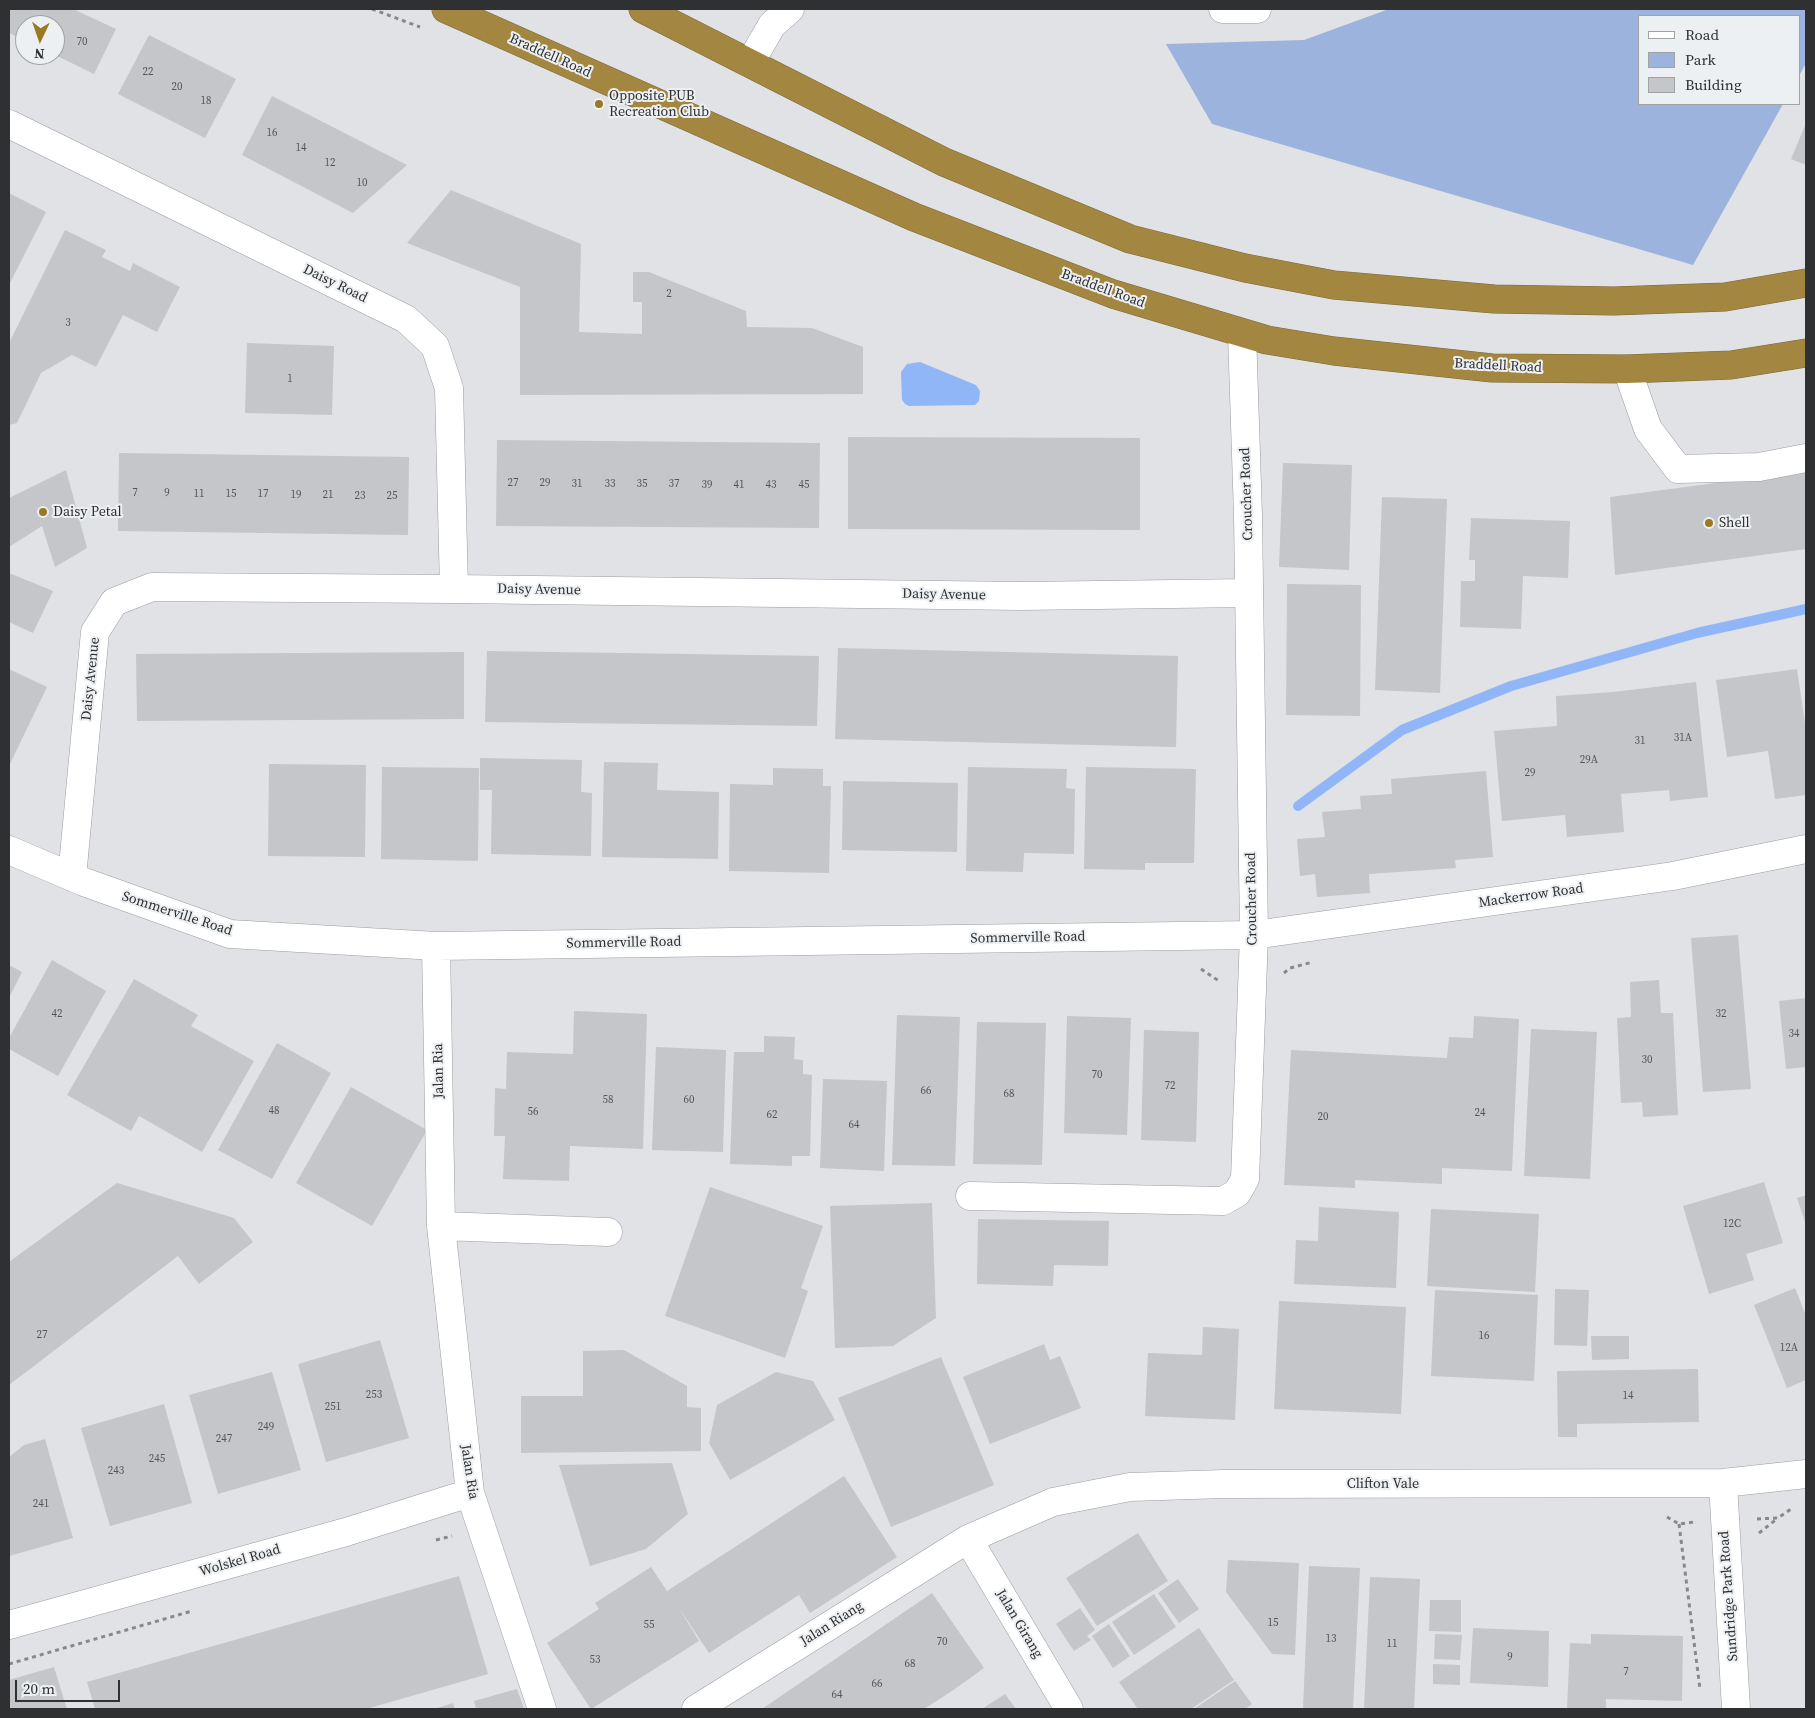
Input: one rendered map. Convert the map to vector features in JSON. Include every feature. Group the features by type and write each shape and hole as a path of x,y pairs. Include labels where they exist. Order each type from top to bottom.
{"highway":[{"name":"Braddell Road","path":"446,9 914,218 1113,294 1267,340 1334,351 1492,368 1627,369 1731,365 1806,353"},
{"path":"643,9 944,162 1130,239 1245,268 1334,285 1494,299 1614,301 1726,297 1806,283"}],"street":[{"path":"750,63 772,25 790,9"},
{"path":"1223,9 1257,9"},
{"name":"Daisy Road","path":"9,124 406,319 435,346 449,388 454,588"},
{"name":"Croucher Road","path":"970,1196 1223,1201 1237,1193 1245,1179 1254,935 1248,515 1242,333"},
{"path":"1627,369 1648,429 1678,468 1759,467 1806,458"},
{"name":"Daisy Avenue","path":"72,877 95,632 114,602 152,587 454,588 1022,596 1248,594"},
{"name":"Mackerrow Road","path":"1254,935 1673,876 1806,849"},
{"name":"Sommerville Road","path":"9,850 72,877 230,934 436,946 1254,935"},
{"name":"Jalan Ria","path":"436,946 442,1226 470,1493 542,1709"},
{"path":"442,1226 608,1232"},
{"name":"Clifton Vale","path":"968,1539 1053,1502 1130,1487 1224,1484 1723,1483 1806,1474"},
{"name":"Sundridge Park Road","path":"1723,1483 1736,1709"},
{"name":"Wolskel Road","path":"9,1625 346,1532 470,1493"},
{"name":"Jalan Riang","path":"696,1709 968,1539"},
{"name":"Jalan Girang","path":"968,1539 1070,1709"}],"path":[{"path":"1196,966 1219,980 1220,987"},
{"path":"1658,1517 1668,1517 1679,1524 1778,1518 1790,1510 1798,1508"},
{"path":"1679,1524 1700,1690"}],"green space":[{"path":"1389,9 1806,9 1806,63 1800,74 1800,15 1638,15 1638,105 1782,105 1693,265 1212,124 1166,44 1304,40"}],"shaded area":[{"path":"920,362 976,385 980,391 979,401 975,405 909,406 905,404 902,400 901,372 907,364"}],"building":[{"path":"9,9 73,9 116,29 94,74 65,60 65,15 15,15 15,36 9,33"},
{"path":"149,35 236,79 205,138 118,94"},
{"path":"272,96 407,165 353,213 242,155"},
{"path":"1806,123 1806,165 1791,159"},
{"path":"451,190 581,244 579,332 642,334 642,302 633,302 633,272 649,272 746,311 747,327 812,328 863,347 863,394 520,395 520,287 407,243"},
{"path":"9,193 46,212 9,285"},
{"path":"65,230 106,250 102,257 130,271 133,263 180,287 157,332 123,315 96,367 72,355 41,373 17,423 9,425 9,343"},
{"path":"247,343 334,346 332,415 245,413"},
{"path":"848,437 1140,438 1140,530 848,529"},
{"path":"497,440 820,443 819,528 496,526"},
{"path":"119,453 409,457 408,535 118,531"},
{"path":"1283,463 1352,465 1349,570 1279,567"},
{"name":"Daisy Petal","path":"66,470 87,548 55,567 42,526 9,547 9,498"},
{"name":"Shell","path":"1806,471 1806,549 1615,575 1610,497"},
{"path":"1382,497 1447,499 1440,693 1375,690"},
{"path":"1471,518 1570,521 1568,578 1523,576 1521,629 1460,627 1461,581 1475,581 1475,560 1469,560"},
{"path":"9,573 53,591 33,633 9,622"},
{"path":"1287,584 1361,585 1360,716 1286,715"},
{"path":"838,648 1178,656 1176,747 835,739"},
{"path":"487,651 819,656 817,726 485,722"},
{"path":"464,652 464,719 137,721 136,654"},
{"path":"9,669 47,687 9,766"},
{"path":"1797,669 1806,730 1806,795 1775,799 1768,751 1727,757 1716,680"},
{"path":"1696,682 1708,797 1670,801 1669,790 1621,794 1624,832 1567,837 1565,815 1502,821 1494,731 1557,726 1556,696 1613,692"},
{"path":"480,758 582,760 581,792 592,793 591,856 491,854 492,790 480,790"},
{"path":"604,762 658,763 657,790 719,792 718,859 602,857"},
{"path":"269,764 366,765 365,857 268,856"},
{"path":"382,767 479,768 478,861 381,859"},
{"path":"968,767 1067,769 1066,788 1075,789 1074,854 1024,853 1023,872 966,871"},
{"path":"1086,767 1196,769 1194,863 1145,863 1145,870 1084,869"},
{"path":"773,768 823,769 823,786 831,786 829,873 729,871 730,784 773,785"},
{"path":"1486,771 1493,857 1455,860 1456,868 1369,874 1370,893 1317,897 1315,874 1300,876 1297,839 1325,837 1322,812 1361,809 1360,796 1392,794 1391,779"},
{"path":"843,781 958,783 957,852 842,850"},
{"path":"1738,935 1751,1089 1703,1092 1691,938"},
{"path":"52,960 106,991 58,1076 9,1049 9,1038"},
{"path":"9,965 22,972 9,998"},
{"path":"134,979 198,1015 191,1026 254,1061 202,1152 139,1116 131,1131 67,1095"},
{"path":"1659,980 1661,1013 1673,1013 1678,1115 1643,1117 1642,1102 1621,1103 1617,1018 1631,1017 1630,982"},
{"path":"1806,998 1806,1067 1786,1069 1779,1001"},
{"path":"574,1011 647,1014 643,1149 570,1146 569,1181 503,1179 505,1136 494,1136 495,1088 506,1089 507,1052 573,1054"},
{"path":"897,1015 960,1017 955,1166 892,1165"},
{"path":"1067,1016 1131,1018 1127,1135 1064,1133"},
{"path":"1474,1016 1519,1019 1512,1171 1442,1168 1442,1184 1355,1180 1355,1188 1284,1185 1291,1050 1447,1058 1449,1037 1473,1038"},
{"path":"977,1022 1046,1023 1042,1165 973,1164"},
{"path":"1531,1029 1597,1032 1590,1179 1524,1176"},
{"path":"1144,1030 1199,1032 1196,1142 1141,1140"},
{"path":"764,1036 795,1037 794,1059 803,1060 803,1074 812,1075 810,1156 792,1156 792,1166 730,1164 734,1052 764,1052"},
{"path":"277,1043 331,1073 272,1179 218,1150"},
{"path":"656,1047 726,1050 723,1152 652,1150"},
{"path":"823,1079 887,1081 884,1171 820,1168"},
{"path":"351,1087 427,1130 372,1226 296,1183"},
{"path":"1764,1182 1783,1243 1746,1254 1754,1280 1709,1294 1683,1206"},
{"path":"117,1183 234,1218 253,1242 199,1284 178,1256 9,1385 9,1262"},
{"path":"710,1187 823,1226 801,1288 808,1291 785,1358 665,1316"},
{"path":"1806,1195 1806,1225 1797,1198"},
{"path":"932,1203 936,1318 893,1346 835,1348 830,1206"},
{"path":"1319,1207 1399,1212 1396,1288 1294,1284 1296,1240 1318,1241"},
{"path":"1431,1209 1539,1214 1535,1292 1427,1286"},
{"path":"978,1219 1109,1221 1108,1266 1054,1265 1053,1286 977,1284"},
{"path":"1795,1288 1806,1316 1806,1380 1787,1388 1754,1305"},
{"path":"1555,1289 1589,1290 1587,1346 1554,1345"},
{"path":"1435,1290 1538,1295 1534,1381 1431,1376"},
{"path":"1279,1301 1406,1307 1401,1414 1274,1409"},
{"path":"1203,1327 1239,1329 1235,1420 1145,1416 1148,1353 1202,1355"},
{"path":"1591,1336 1629,1336 1629,1359 1592,1360"},
{"path":"380,1340 409,1438 326,1462 298,1364"},
{"path":"1044,1344 1050,1360 1060,1356 1081,1408 990,1444 963,1377"},
{"path":"624,1350 687,1386 687,1407 701,1408 701,1451 521,1453 521,1396 583,1396 583,1351"},
{"path":"941,1357 994,1485 891,1527 838,1398"},
{"path":"1698,1369 1699,1422 1577,1424 1577,1437 1558,1437 1557,1371"},
{"path":"272,1372 301,1470 218,1494 189,1395"},
{"path":"776,1372 813,1381 835,1420 730,1480 709,1443 717,1405"},
{"path":"164,1404 192,1503 110,1526 81,1428"},
{"path":"45,1439 73,1538 9,1556 9,1457 24,1445"},
{"path":"672,1463 688,1514 646,1549 590,1566 559,1465"},
{"path":"844,1476 897,1557 810,1613 799,1595 709,1653 677,1605 699,1641 591,1709 547,1643 599,1609 595,1603 651,1567 667,1591"},
{"path":"1138,1533 1168,1581 1097,1626 1066,1578"},
{"path":"1228,1560 1299,1563 1295,1655 1272,1654 1226,1592"},
{"path":"1309,1566 1360,1568 1353,1709 1303,1709"},
{"path":"459,1576 488,1674 366,1709 95,1709 87,1682"},
{"path":"1370,1577 1420,1579 1414,1709 1364,1709"},
{"path":"1178,1579 1199,1609 1179,1623 1158,1593"},
{"path":"932,1593 984,1668 952,1691 924,1709 762,1709"},
{"path":"1154,1594 1176,1627 1134,1655 1112,1622"},
{"path":"1430,1600 1461,1600 1461,1632 1429,1631"},
{"path":"1080,1608 1095,1630 1087,1636 1091,1640 1074,1651 1056,1624"},
{"path":"1109,1624 1130,1656 1113,1668 1092,1636"},
{"path":"1199,1628 1234,1680 1191,1709 1138,1709 1119,1682"},
{"path":"1473,1628 1549,1631 1548,1687 1470,1683"},
{"path":"1435,1634 1462,1635 1460,1660 1434,1659"},
{"path":"1591,1634 1683,1636 1682,1701 1606,1699 1606,1709 1567,1709 1570,1643 1591,1644"},
{"path":"1433,1664 1460,1665 1460,1685 1433,1684"},
{"path":"54,1667 67,1709 9,1709 9,1680"},
{"path":"1235,1681 1252,1704 1245,1709 1194,1709"},
{"path":"517,1689 524,1709 476,1709 474,1701"},
{"path":"1005,1694 1016,1709 982,1709"},
{"path":"453,1703 455,1709 434,1709"}],"waterway":[{"path":"1298,806 1402,730 1511,686 1697,633 1806,609"}],"place":[{"name":"Opposite PUB Recreation Club","path":"599,104"},
{"name":"Daisy Petal","path":"43,512"},
{"name":"Shell","path":"1709,523"}]}
